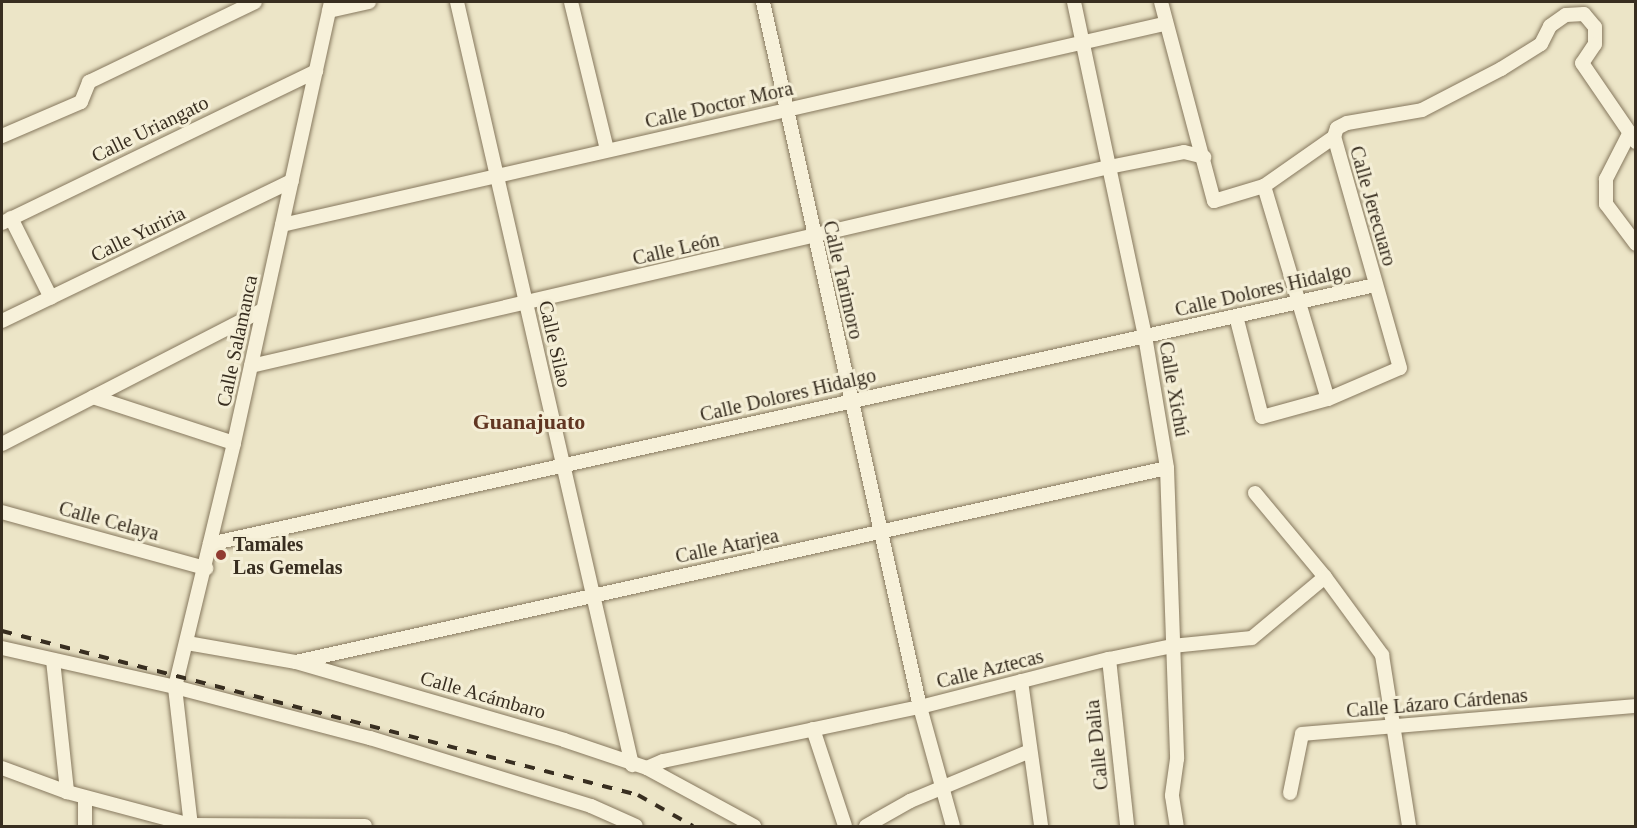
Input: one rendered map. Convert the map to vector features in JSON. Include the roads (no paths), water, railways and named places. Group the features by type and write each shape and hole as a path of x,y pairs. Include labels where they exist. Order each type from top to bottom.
{"street":[{"path":"2,136 81,102 89,82 255,2"},
{"path":"330,6 369,2"},
{"name":"Calle Silao","path":"457,2 632,765"},
{"path":"572,2 607,150"},
{"name":"Calle Tarimoro","path":"763,2 920,707 953,826"},
{"name":"Calle Xichú","path":"1074,2 1145,336 1167,468 1177,759 1172,796 1178,826"},
{"path":"1161,2 1164,24 1204,157 1214,201 1264,186 1334,137 1337,128 1347,123 1422,110 1501,69 1541,44 1550,26 1566,15 1584,14 1595,27 1595,44 1582,63 1632,138 1606,179 1606,204 1635,244"},
{"name":"Calle Salamanca","path":"175,687 206,568 330,6"},
{"name":"Calle Doctor Mora","path":"282,225 1164,24"},
{"name":"Calle Uriangato","path":"6,220 316,71"},
{"name":"Calle Jerecuaro","path":"1328,399 1400,368 1334,137"},
{"name":"Calle León","path":"251,366 814,238 1109,167 1184,152 1204,157"},
{"name":"Calle Yuriria","path":"2,321 292,181"},
{"path":"1236,316 1262,417 1328,399 1264,186"},
{"path":"6,220 51,298"},
{"name":"Calle Dolores Hidalgo","path":"210,544 1375,285"},
{"path":"2,444 263,310"},
{"path":"93,397 234,443"},
{"name":"Calle Atarjea","path":"296,662 1167,468"},
{"path":"1255,494 1325,577 1382,655 1391,726 1409,826"},
{"name":"Calle Celaya","path":"2,512 206,568"},
{"name":"Calle Aztecas","path":"647,768 813,729 920,707 1109,659 1172,646 1252,638 1325,577"},
{"name":"Calle Acámbaro","path":"187,643 296,662 543,734 632,765 647,768 754,826"},
{"path":"2,648 175,687 381,741 591,806 636,826"},
{"name":"Calle Dalia","path":"1109,659 1127,826"},
{"path":"53,660 67,792"},
{"path":"1021,681 1041,826"},
{"path":"175,687 191,826"},
{"name":"Calle Lázaro Cárdenas","path":"1290,793 1302,734 1635,706"},
{"path":"813,729 845,826"},
{"path":"867,826 943,786 1030,751"},
{"path":"2,768 85,798 191,826 365,826"},
{"path":"85,798 86,826"}],"railway":[{"path":"2,631 638,795 693,826"}],"place":[{"name":"Tamales Las Gemelas","path":"221,555"}],"district":[{"name":"Guanajuato","path":"529,422"}]}
